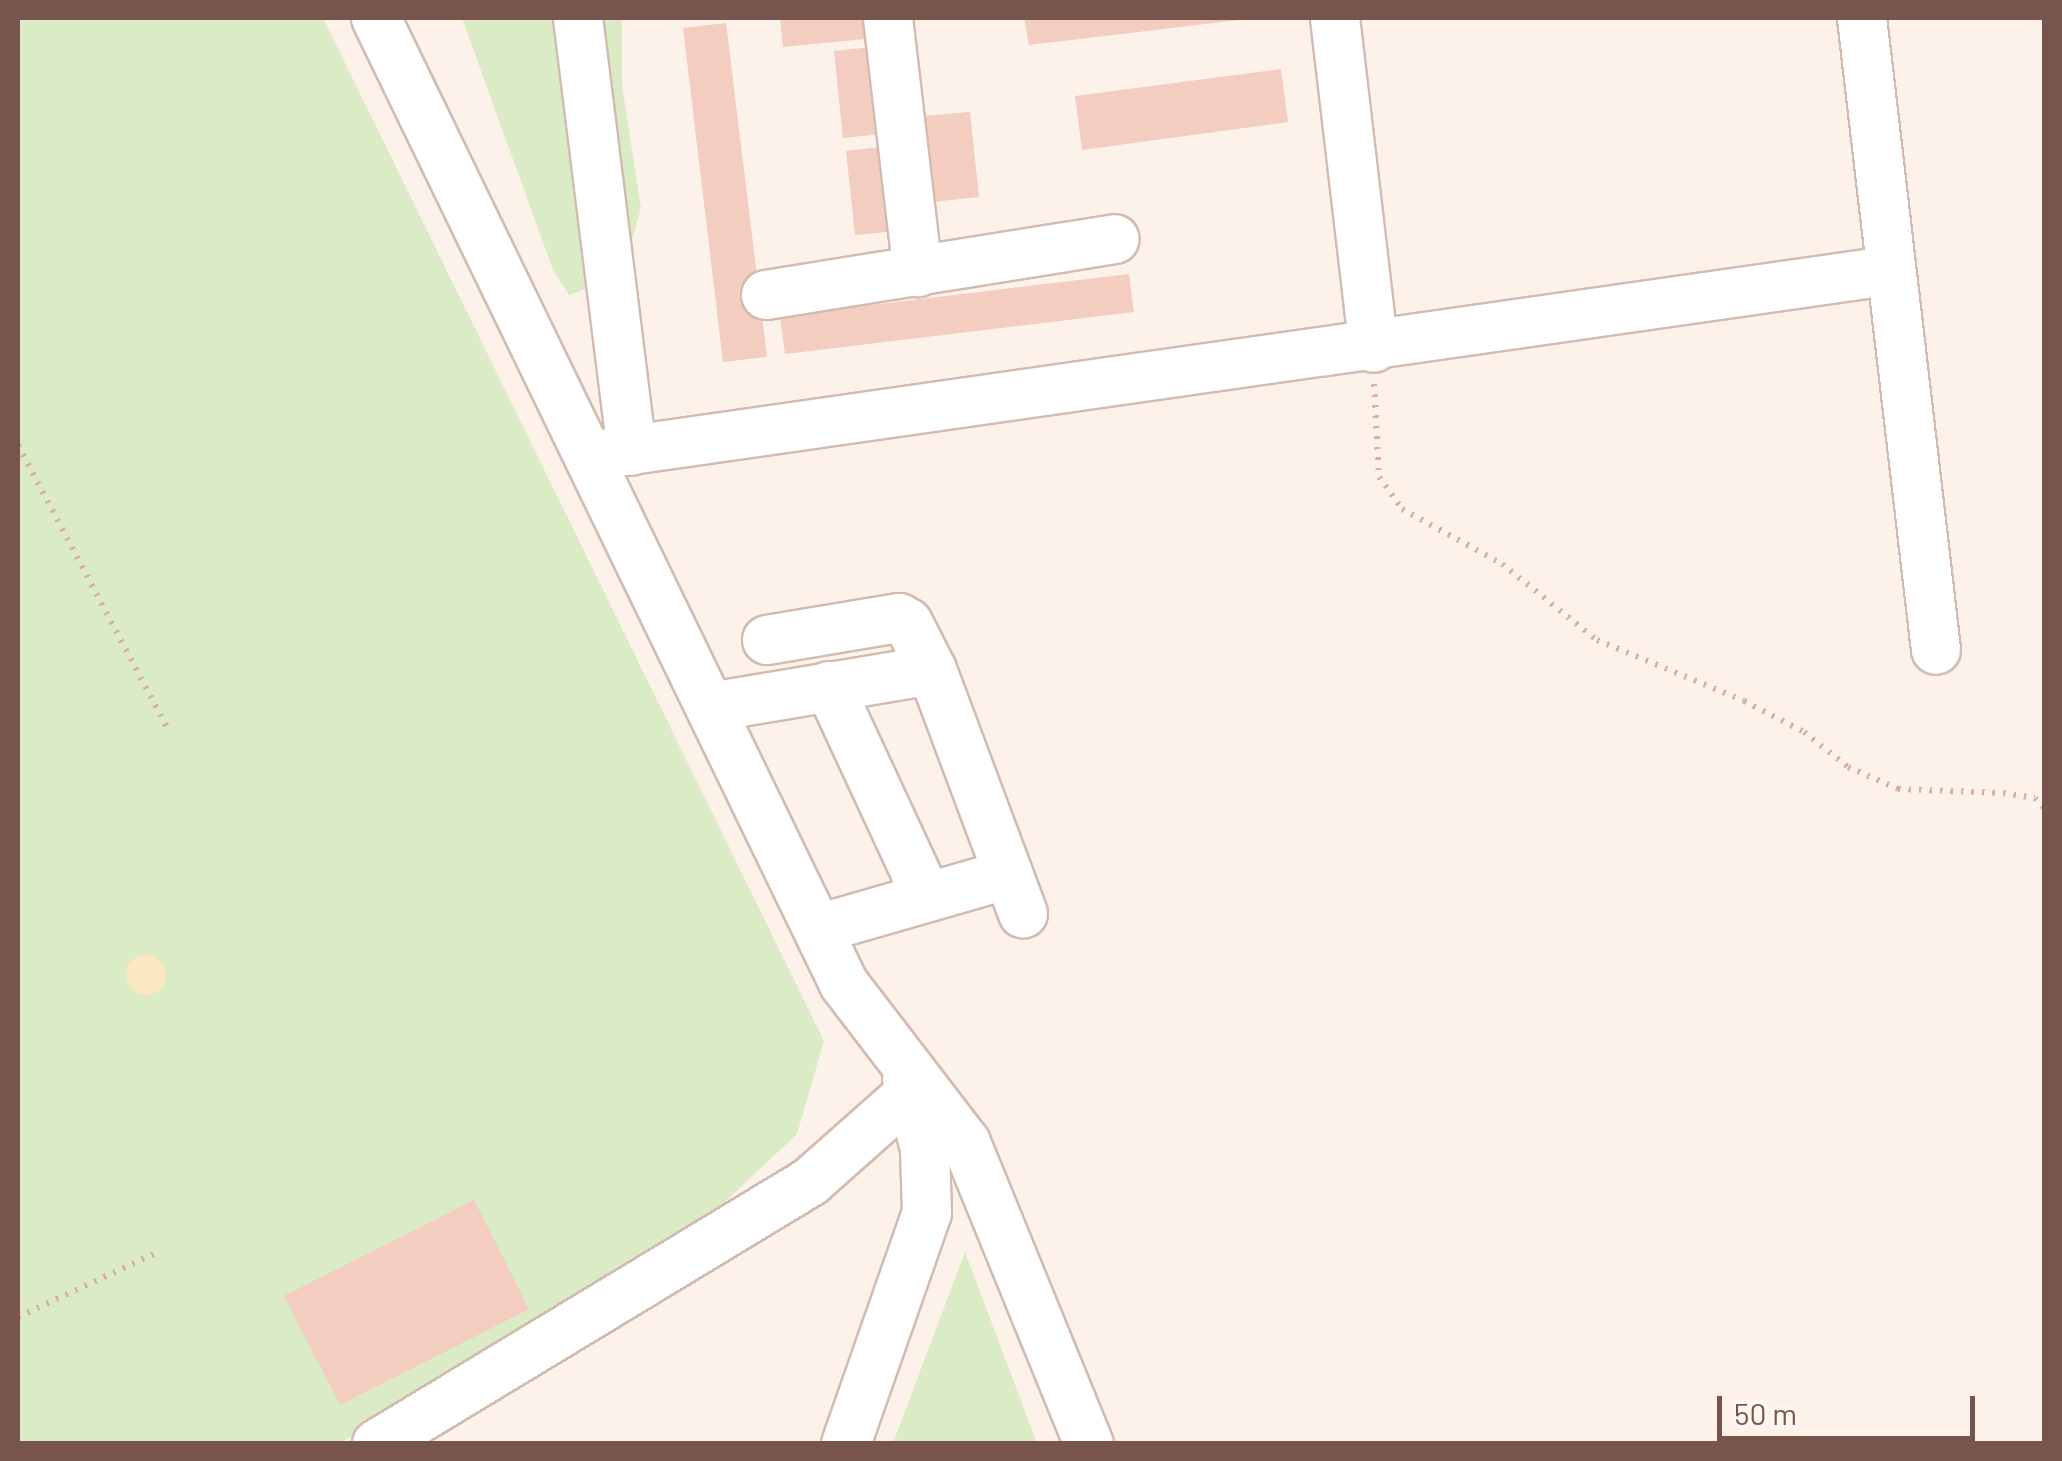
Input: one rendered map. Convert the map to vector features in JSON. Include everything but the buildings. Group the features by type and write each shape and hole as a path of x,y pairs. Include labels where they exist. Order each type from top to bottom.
{"lane":[{"path":"376,18 610,453 711,707 844,984 907,1078 966,1143 1089,1444"},
{"path":"578,18 610,453"},
{"path":"888,18 918,272"},
{"path":"1335,18 1374,348"},
{"path":"1862,18 1887,272 1936,650"},
{"path":"766,295 1115,240"},
{"path":"610,453 1374,348 1887,272"},
{"path":"767,640 899,618 908,623 932,670 1015,894 927,897 818,929"},
{"path":"711,707 932,670"},
{"path":"829,686 927,897"},
{"path":"377,1444 810,1182 907,1078"},
{"path":"846,1444 927,1213 925,1149 907,1078"}],"path":[{"path":"1374,348 1380,478 1402,509 1502,564 1596,640 1744,701 1804,732 1848,767 1898,790 2035,798 2044,804"},
{"path":"18,445 169,731"},
{"path":"18,1317 154,1254"}],"green space":[{"path":"18,18 323,18 824,1041 797,1134 677,1247 340,1443 18,1443"},
{"path":"462,18 622,18 622,85 641,208 633,237 597,285 569,295 553,270"},
{"path":"965,1252 1037,1443 893,1443"}],"sand":[{"path":"146,955 160,961 166,975 160,989 146,995 132,989 126,975 132,961"}]}
